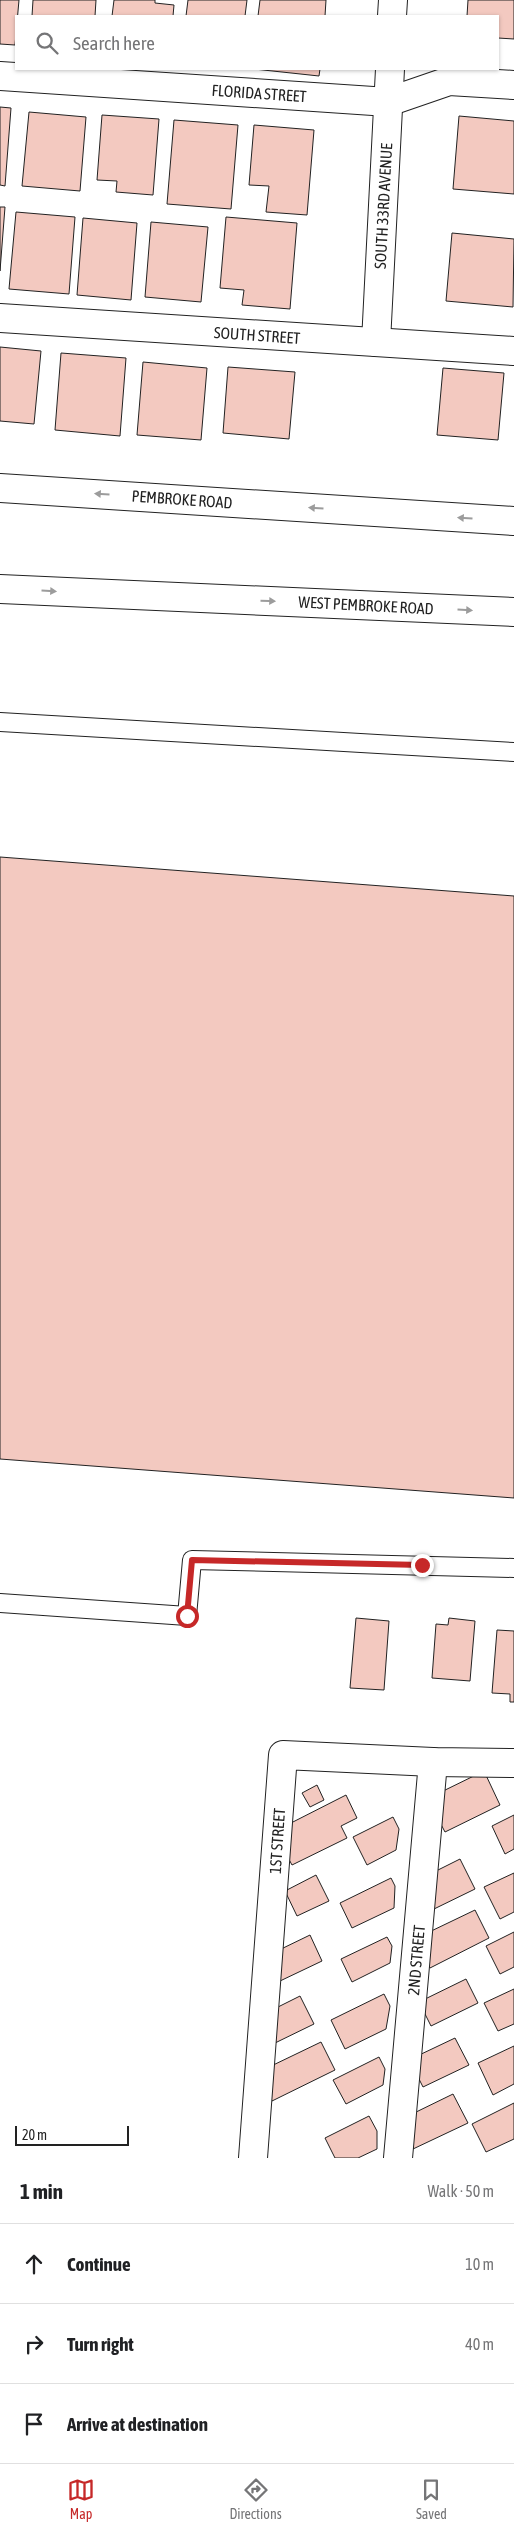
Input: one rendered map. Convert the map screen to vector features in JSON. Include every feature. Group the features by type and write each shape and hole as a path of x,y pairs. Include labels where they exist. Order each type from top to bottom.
{"street":[{"path":"392,15 393,0"},
{"name":"SOUTH 33RD AVENUE","path":"376,342 390,70"},
{"name":"FLORIDA STREET","path":"0,76 388,102 449,81 514,86"},
{"name":"SOUTH STREET","path":"0,318 514,350"},
{"name":"PEMBROKE ROAD","path":"0,488 514,521"},
{"name":"WEST PEMBROKE ROAD","path":"0,589 514,612"},
{"name":"1ST STREET","path":"253,2158 283,1755 433,1762 514,1763"},
{"name":"2ND STREET","path":"398,2158 433,1762"}],"lane":[{"path":"0,722 514,752"},
{"path":"0,1603 187,1616 192,1560 514,1568"}],"building":[{"path":"0,0 19,0 18,15 15,15 15,45 0,44"},
{"path":"33,0 96,0 95,15 32,15"},
{"path":"114,0 155,0 155,3 174,5 173,15 112,15"},
{"path":"188,0 247,0 245,15 186,15"},
{"path":"260,0 326,0 325,15 258,15"},
{"path":"468,0 514,0 514,39 499,38 499,15 467,15"},
{"path":"263,70 320,70 319,76"},
{"path":"0,107 11,108 5,186 0,185"},
{"path":"29,112 86,117 80,191 22,186"},
{"path":"102,115 159,119 153,195 116,192 117,181 97,180"},
{"path":"459,116 514,121 514,194 453,189"},
{"path":"174,120 238,125 231,209 167,204"},
{"path":"254,125 314,130 307,215 266,212 269,186 249,185"},
{"path":"0,207 5,207 0,271"},
{"path":"16,212 75,217 69,294 9,289"},
{"path":"226,217 297,223 290,309 242,305 244,290 220,288"},
{"path":"83,218 137,223 131,300 77,295"},
{"path":"151,222 208,227 201,302 145,297"},
{"path":"452,233 514,239 513,307 446,301"},
{"path":"0,347 41,351 34,424 0,421"},
{"path":"61,353 126,358 120,436 55,430"},
{"path":"143,362 207,368 201,440 137,435"},
{"path":"228,367 295,372 289,439 223,433"},
{"path":"443,368 504,373 498,440 437,435"},
{"path":"0,857 514,896 514,1498 0,1459"},
{"path":"356,1618 389,1621 384,1690 350,1688"},
{"path":"449,1618 475,1621 470,1681 432,1678 436,1624 448,1625"},
{"path":"497,1630 514,1631 514,1702 510,1702 510,1694 492,1693"},
{"path":"484,1771 500,1805 445,1832 433,1809 437,1794"},
{"path":"317,1785 324,1800 310,1807 302,1793"},
{"path":"346,1795 357,1818 341,1826 347,1838 292,1865 284,1850 287,1825"},
{"path":"514,1815 514,1849 505,1854 492,1826"},
{"path":"393,1817 399,1829 396,1850 367,1865 353,1837"},
{"path":"460,1859 475,1889 434,1909 430,1874"},
{"path":"514,1873 514,1912 500,1919 484,1887"},
{"path":"316,1875 329,1901 297,1916 285,1891"},
{"path":"391,1878 395,1886 394,1908 352,1928 340,1903"},
{"path":"475,1910 489,1938 430,1968 422,1952 425,1934"},
{"path":"514,1932 514,1967 500,1974 486,1946"},
{"path":"310,1935 322,1961 280,1981 275,1970 277,1951"},
{"path":"387,1937 392,1946 390,1963 352,1982 341,1959"},
{"path":"466,1979 478,2003 431,2026 419,2002"},
{"path":"514,1989 514,2024 498,2031 484,2003"},
{"path":"384,1994 390,2006 386,2029 345,2049 331,2020"},
{"path":"300,1996 314,2024 275,2043 272,2010"},
{"path":"455,2038 469,2065 423,2087 415,2071 415,2057"},
{"path":"321,2042 335,2070 272,2101 265,2086 267,2068"},
{"path":"514,2046 514,2084 493,2095 478,2063"},
{"path":"379,2057 385,2069 383,2085 346,2104 333,2080"},
{"path":"453,2094 468,2123 413,2149 407,2136 410,2115"},
{"path":"514,2103 514,2139 486,2152 472,2124"},
{"path":"369,2116 377,2131 377,2149 358,2158 335,2158 325,2138"}],"route":[{"path":"187,1616 192,1560 422,1565"}]}
